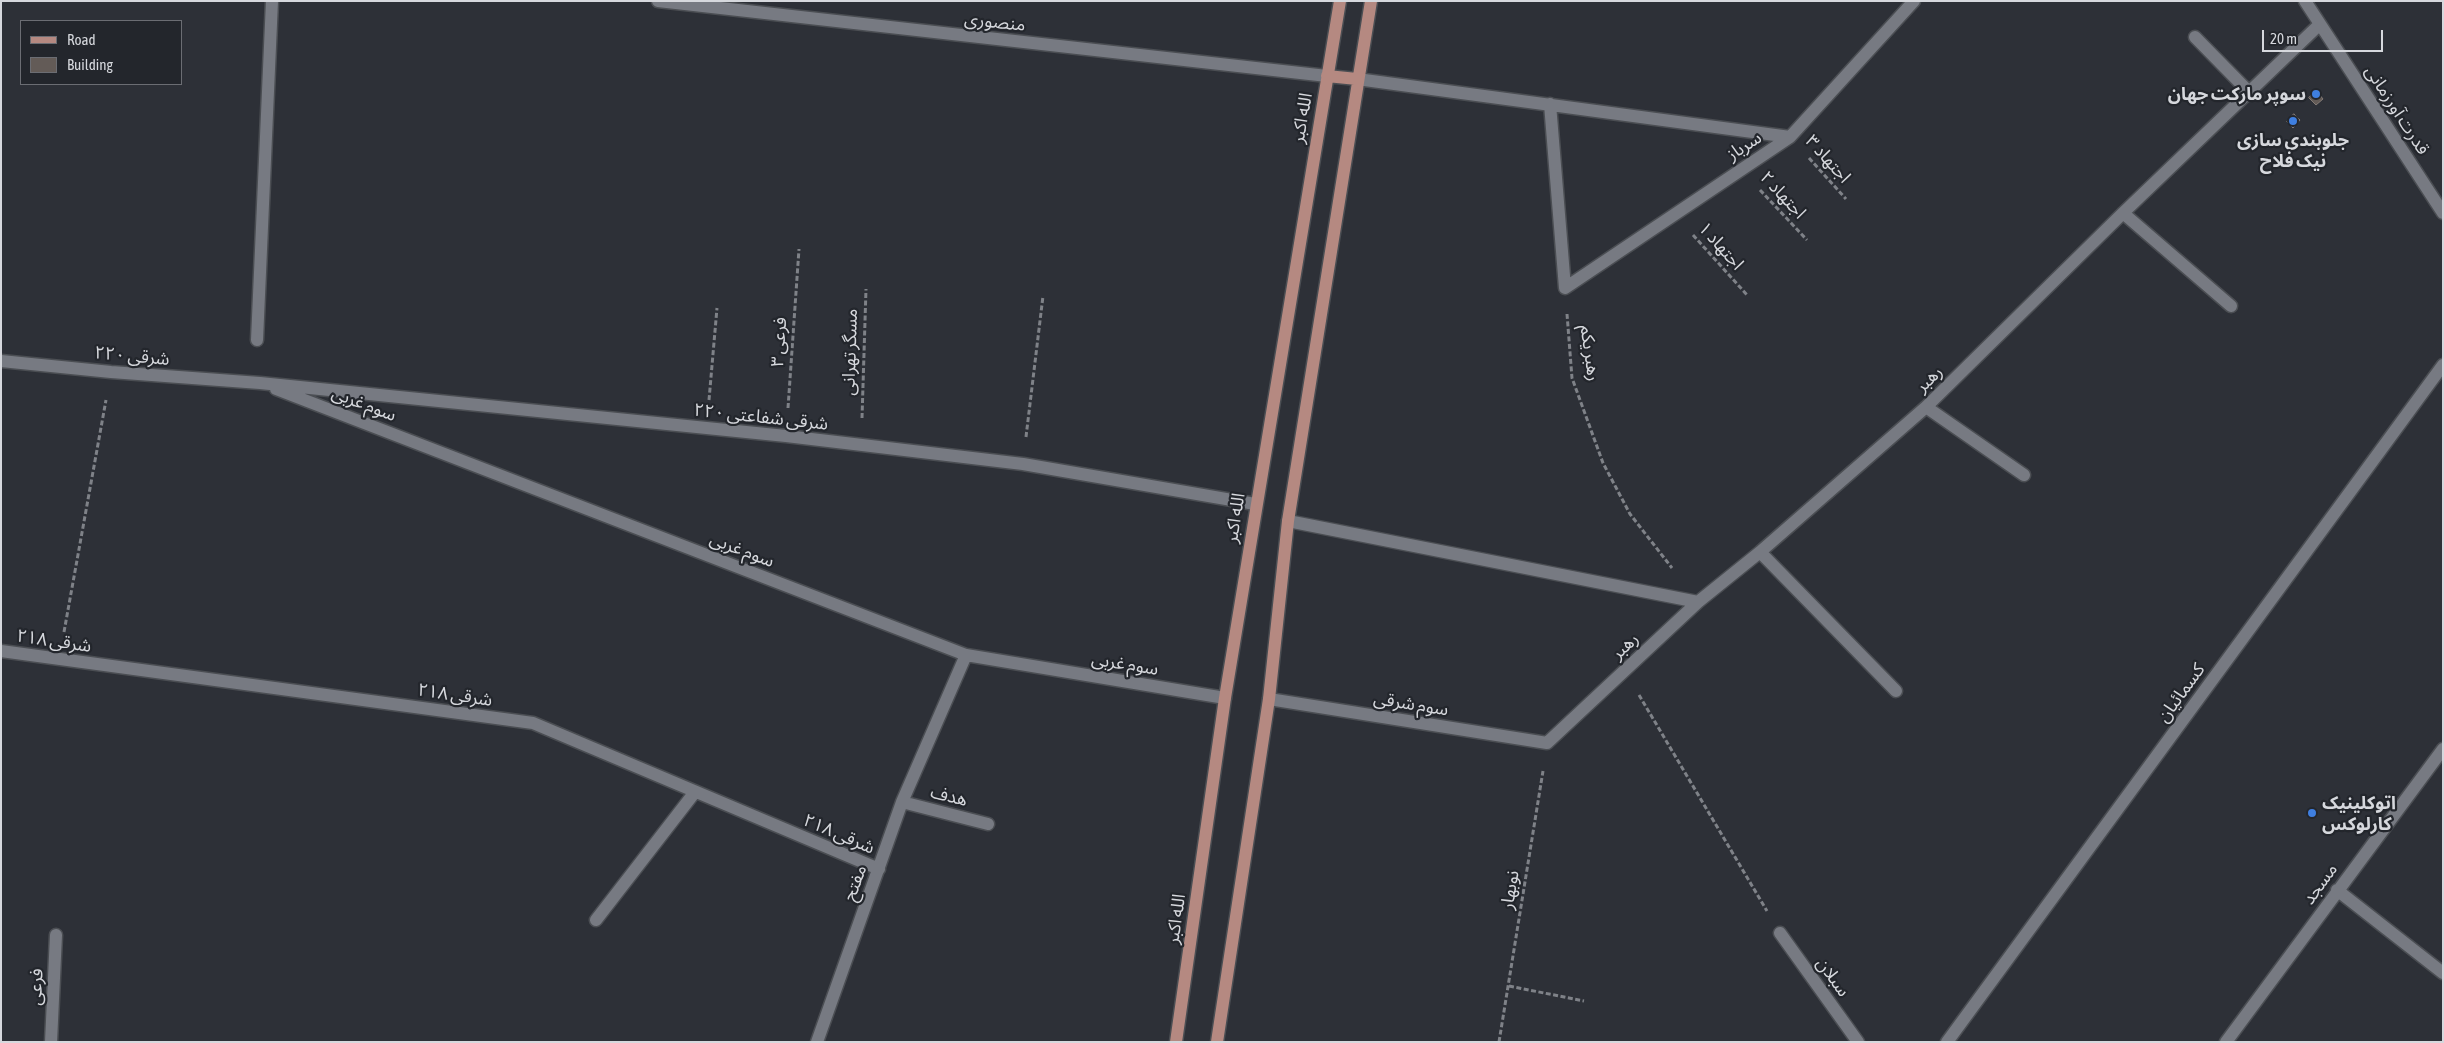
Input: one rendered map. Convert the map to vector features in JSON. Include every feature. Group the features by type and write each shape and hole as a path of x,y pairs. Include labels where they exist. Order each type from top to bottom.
{"main road":[{"name":"الله اکبر","path":"1176,1042 1255,504 1340,1"},
{"path":"1218,1042 1269,699 1288,522 1357,79 1371,1"},
{"path":"1327,76 1357,79"}],"street":[{"path":"257,340 272,1"},
{"name":"منصوری","path":"658,1 715,5 1327,76"},
{"name":"سرباز","path":"1565,288 1790,137 1914,1"},
{"name":"قدرت آورزمانی","path":"2305,1 2443,213"},
{"name":"رهبر","path":"1547,743 1698,602 1760,552 1926,407 2123,213 2320,24"},
{"path":"2195,37 2249,92"},
{"path":"1357,79 1790,137"},
{"path":"1550,104 1565,288"},
{"path":"2123,213 2231,306"},
{"name":"۲۲۰ شرقی","path":"1,361 111,372 260,383"},
{"name":"کسمائیان","path":"1947,1042 2443,365"},
{"name":"۲۲۰ شرقی شفاعتی","path":"260,383 706,430 786,436 1023,464 1255,504"},
{"name":"سوم غربی","path":"260,383 966,655 1225,698"},
{"path":"1926,407 2024,475"},
{"path":"1288,522 1698,602"},
{"path":"1760,552 1896,691"},
{"name":"۲۱۸ شرقی","path":"1,651 533,724 879,870"},
{"name":"مفتح","path":"817,1042 902,802 966,655"},
{"name":"سوم شرقی","path":"1269,699 1547,743"},
{"name":"مسجد","path":"2226,1042 2443,749"},
{"path":"596,920 695,792"},
{"name":"هدف","path":"902,802 988,824"},
{"path":"2337,890 2443,973"},
{"name":"سبلان","path":"1780,933 1858,1042"},
{"name":"فرعی","path":"51,1042 56,935"}],"path":[{"name":"اجتهاد ۳","path":"1790,137 1846,199"},
{"name":"اجتهاد ۲","path":"1740,169 1807,240"},
{"name":"اجتهاد ۱","path":"1674,214 1748,296"},
{"name":"فرعی ۳","path":"786,436 799,250"},
{"name":"رهبر یکم","path":"1565,288 1572,378 1603,463 1630,514 1698,602"},
{"name":"مسگر تهرانی","path":"861,445 866,289"},
{"path":"1023,464 1043,296"},
{"path":"706,430 717,308"},
{"path":"59,659 111,372"},
{"path":"1624,670 1780,933"},
{"name":"نوبهار","path":"1499,1042 1547,743"},
{"path":"1509,986 1584,1001"}],"building":[{"name":"سوپر مارکت جهان","path":"2316,90 2323,99 2316,105 2309,98"},
{"name":"جلوبندی سازی نیک فلاح","path":"2294,114 2300,120 2293,128 2287,122"}],"place":[{"name":"سوپر مارکت جهان","path":"2316,94"},
{"name":"جلوبندی سازی نیک فلاح","path":"2293,121"},
{"name":"اتوکلینیک کارلوکس","path":"2312,813"}]}
